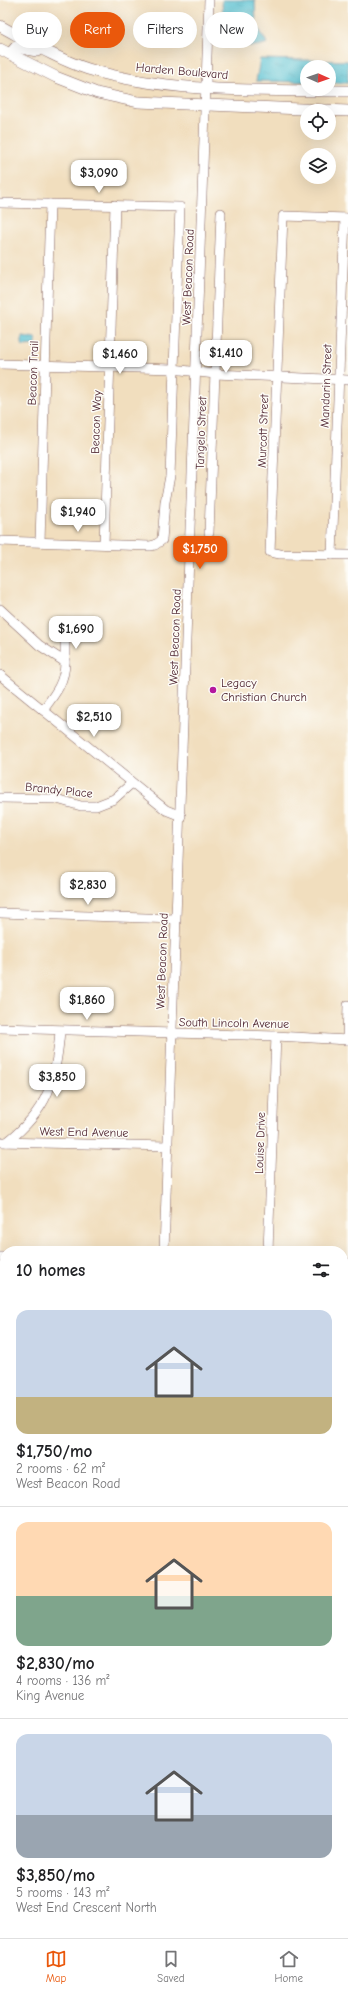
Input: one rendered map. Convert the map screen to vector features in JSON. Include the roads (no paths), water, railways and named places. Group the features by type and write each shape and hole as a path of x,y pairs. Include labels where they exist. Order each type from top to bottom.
{"main road":[{"name":"Harden Boulevard","path":"0,26 55,55 86,68 136,81 208,88 348,91"},
{"path":"5,51 22,46 45,55 55,55"},
{"path":"5,51 56,77 97,93 138,102 348,111"}],"street":[{"name":"West Beacon Road","path":"164,1246 175,919 181,816 196,371 208,88 210,0"},
{"path":"0,203 180,208 170,476 165,502 163,537 159,543 150,546 0,541"},
{"name":"Beacon Trail","path":"40,542 50,204"},
{"name":"Beacon Way","path":"104,544 111,368 115,205"},
{"name":"Tangelo Street","path":"209,533 220,214"},
{"name":"Murcott Street","path":"332,555 280,554 270,552 283,216 346,218"},
{"name":"Mandarin Street","path":"332,555 338,380 346,218"},
{"path":"0,364 174,369 215,374 348,380"},
{"path":"332,555 348,555"},
{"path":"2,615 39,645 65,662"},
{"path":"43,710 59,689 65,671 65,637"},
{"path":"0,675 166,810 181,816"},
{"name":"Brandy Place","path":"0,798 57,799 81,806 96,806 114,799 132,783"},
{"path":"0,913 175,919"},
{"path":"347,1040 348,1005"},
{"name":"South Lincoln Avenue","path":"0,1028 276,1036 347,1040"},
{"path":"3,1142 18,1133 35,1115 47,1095 56,1067 60,1030"},
{"name":"Louise Drive","path":"268,1246 276,1036"},
{"name":"West End Avenue","path":"3,1142 168,1146"}],"water":[{"path":"222,0 255,0 256,12 223,12"},
{"path":"258,27 267,43 258,46"},
{"path":"260,59 304,60 300,60 300,82 256,81"},
{"path":"336,61 348,61 348,83 336,83"},
{"path":"22,336 36,338 36,345 22,346"}],"place":[{"name":"Legacy Christian Church","path":"213,690"}]}
